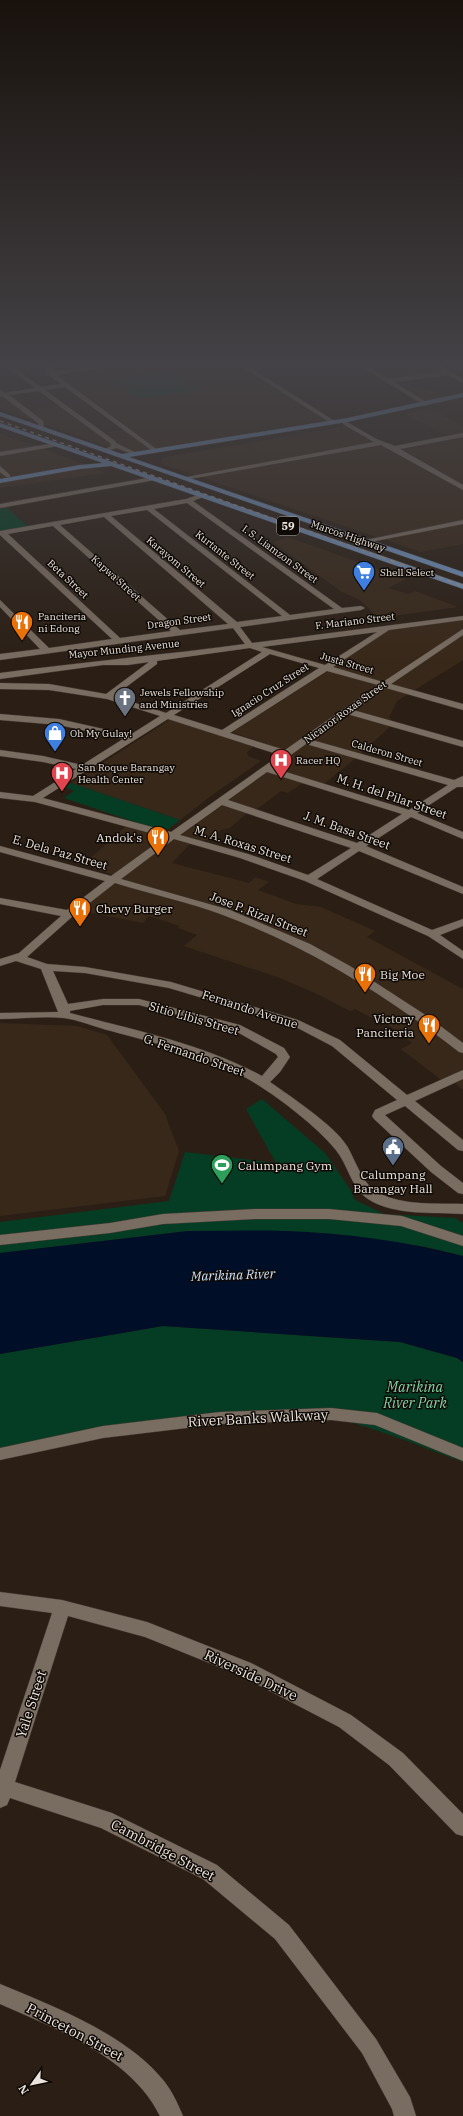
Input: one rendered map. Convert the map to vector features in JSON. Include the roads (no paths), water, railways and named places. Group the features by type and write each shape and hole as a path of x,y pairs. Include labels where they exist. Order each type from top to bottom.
{"main road":[{"path":"0,477 74,465"},
{"name":"Marcos Highway","path":"114,465 463,587"},
{"path":"0,481 80,468 114,465"},
{"name":"Marcos Highway","path":"155,465 184,478 463,575"}],"street":[{"path":"184,478 259,465"},
{"path":"423,465 463,488"},
{"path":"0,468 8,476"},
{"path":"0,506 153,479"},
{"path":"2,533 188,501 201,496"},
{"name":"I. S. Liamzon Street","path":"188,501 341,611"},
{"name":"Kurtante Street","path":"149,508 289,618"},
{"name":"Karayom Street","path":"105,515 235,625"},
{"path":"365,541 463,522"},
{"name":"Kapwa Street","path":"55,524 178,633"},
{"path":"375,544 463,528"},
{"name":"Beta Street","path":"2,533 118,641"},
{"path":"0,602 47,651"},
{"name":"Dragon Street","path":"0,657 361,608"},
{"name":"F. Mariano Street","path":"250,646 463,618"},
{"path":"235,625 250,646"},
{"name":"Ignacio Cruz Street","path":"224,733 389,627"},
{"name":"Nicanor Roxas Street","path":"112,880 346,711 463,631"},
{"name":"Justa Street","path":"250,646 463,707"},
{"name":"Mayor Munding Avenue","path":"0,676 103,662 128,662 250,646"},
{"path":"35,799 130,738 169,716 268,652"},
{"path":"108,697 154,662"},
{"path":"0,686 49,687 108,697 287,754"},
{"path":"346,711 463,744"},
{"path":"0,717 59,722 130,738"},
{"name":"Calderon Street","path":"305,741 461,783"},
{"path":"0,753 43,759 82,768"},
{"name":"M. H. del Pilar Street","path":"266,769 411,814 463,836"},
{"path":"309,879 461,783"},
{"name":"M. A. Roxas Street","path":"0,795 35,799 81,810 244,856 309,879 432,934 463,956"},
{"name":"J. M. Basa Street","path":"220,801 360,847 463,891"},
{"name":"E. Dela Paz Street","path":"0,849 20,853 112,880"},
{"path":"0,963 18,958 34,946 69,914 112,880"},
{"name":"Jose P. Rizal Street","path":"112,880 226,912 306,946 346,968 424,1018 463,1049"},
{"path":"0,901 69,914"},
{"path":"432,934 463,922"},
{"name":"Fernando Avenue","path":"18,958 46,967 85,970 171,985 294,1022 336,1043 463,1147"},
{"path":"0,1016 64,1012 46,967"},
{"name":"Sitio Libis Street","path":"64,1012 104,1002 139,1002 236,1027 280,1052 284,1057 276,1069 263,1082"},
{"name":"G. Fernando Street","path":"64,1012 168,1043 239,1069 263,1082 299,1109 331,1136 341,1147 364,1188 373,1196 391,1204 463,1209"},
{"path":"463,1074 379,1113 378,1116 436,1169 463,1190"},
{"path":"0,1240 110,1228 163,1219 255,1214 329,1214 402,1221 463,1241"},
{"name":"River Banks Walkway","path":"0,1454 103,1432 220,1418 331,1414 376,1419 463,1455"},
{"name":"Riverside Drive","path":"0,1599 62,1608 147,1630 230,1664 345,1721 396,1759 463,1827"},
{"name":"Yale Street","path":"2,1791 62,1608"},
{"name":"Cambridge Street","path":"2,1791 105,1820 210,1872 282,1932 369,2046 402,2105 405,2116"},
{"name":"Princeton Street","path":"0,1994 52,2017 127,2058 157,2088 172,2116"}],"water":[{"name":"Marikina River","path":"188,1231 307,1232 352,1236 397,1242 463,1256 463,1362 457,1358 400,1342 163,1326 0,1354 0,1253"}],"railway":[{"path":"123,465 384,558"},
{"path":"381,557 463,586"}],"place":[{"name":"Shell Select","path":"364,592"},
{"name":"Panciteria ni Edong","path":"22,642"},
{"name":"Jewels Fellowship and Ministries","path":"125,718"},
{"name":"Oh My Gulay!","path":"55,752"},
{"name":"Racer HQ","path":"281,780"},
{"name":"San Roque Barangay Health Center","path":"62,792"},
{"name":"Andok's","path":"158,856"},
{"name":"Chevy Burger","path":"80,928"},
{"name":"Big Moe","path":"365,994"},
{"name":"Victory Panciteria","path":"429,1044"},
{"name":"Calumpang Barangay Hall","path":"393,1166"},
{"name":"Calumpang Gym","path":"222,1184"}],"park label":[{"name":"Marikina River Park","path":"415,1396"}]}
